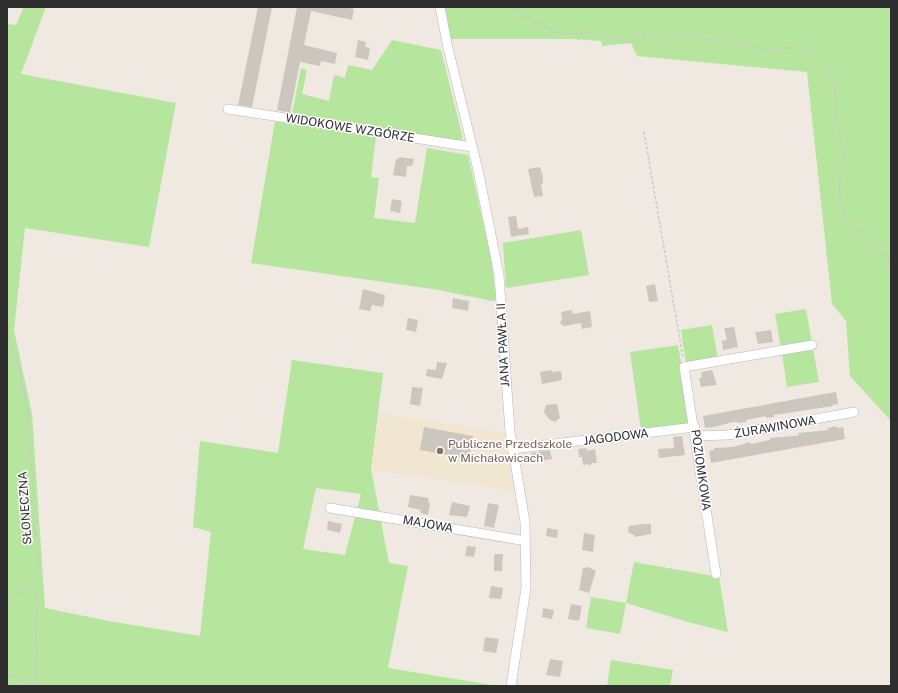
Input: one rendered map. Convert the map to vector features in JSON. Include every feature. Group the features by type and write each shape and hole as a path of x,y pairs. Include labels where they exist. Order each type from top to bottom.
{"street":[{"name":"JANA PAWŁA II","path":"440,7 448,48 472,147 499,276 506,392 512,449 525,522 526,588 511,686"},
{"name":"WIDOKOWE WZGÓRZE","path":"228,109 472,147"},
{"path":"684,367 812,345"},
{"name":"POZIOMKOWA","path":"684,367 696,432 716,574"},
{"name":"ŻURAWINOWA","path":"696,432 728,435 854,412"},
{"name":"JAGODOWA","path":"512,449 696,432"},
{"name":"MAJOWA","path":"330,508 526,541"}],"path":[{"path":"511,7 536,23 557,33 571,34 594,32 620,40 642,34 665,38 698,36 706,39 765,50 802,47 821,60 834,79 837,125 844,152 839,188 841,206 848,224 859,232 871,246 886,256 891,264"},
{"path":"644,132 684,367"},
{"name":"SŁONECZNA","path":"7,331 19,369 28,414 34,497 34,520 38,554 36,630 37,686"},
{"path":"7,599 37,581"},
{"path":"7,675 37,686"}],"shaded area":[{"name":"Publiczne Przedszkole w Michałowicach","path":"378,413 503,432 515,492 371,469"}],"green space":[{"path":"24,7 46,7 21,74 176,103 149,247 25,228 14,330 32,414 45,608 109,621 200,636 211,532 193,527 200,441 278,453 292,360 383,373 371,469 389,563 408,566 388,668 499,686 7,686 7,24 16,25","holes":["316,488 361,494 345,555 303,549"]},
{"path":"444,7 891,7 891,421 850,376 846,321 832,304 807,72 637,56 631,43 602,46 601,41 572,39 449,39"},
{"path":"392,40 441,50 463,139 455,141 292,114 301,68 307,70 302,94 329,101 334,75 345,78 348,65 372,70"},
{"path":"275,121 376,136 371,177 379,178 374,218 415,223 427,148 468,155 491,258 496,300 492,301 439,290 251,263"},
{"path":"581,230 589,275 506,288 503,243"},
{"path":"806,309 812,343 781,348 775,314"},
{"path":"712,325 718,359 686,364 681,330"},
{"path":"678,345 691,419 688,424 641,430 630,352"},
{"path":"813,348 819,382 787,387 782,353"},
{"path":"634,562 719,577 728,632 688,622 626,603"},
{"path":"591,597 626,603 620,634 586,628"},
{"path":"611,660 673,670 670,686 607,686"}],"building":[{"path":"258,7 272,7 252,107 238,105"},
{"path":"297,7 343,7 354,9 352,20 311,11 304,45 337,53 335,64 321,61 320,66 300,62 290,113 277,110"},
{"path":"358,40 366,42 365,47 370,48 368,60 355,57"},
{"path":"399,157 414,159 412,166 407,166 406,177 393,175 396,159 399,159"},
{"path":"540,167 543,176 543,183 541,184 543,196 534,197 528,169"},
{"path":"392,199 402,201 400,213 390,211"},
{"path":"516,216 518,229 528,227 529,234 511,237 508,217"},
{"path":"655,284 658,301 649,302 646,286"},
{"path":"363,289 385,295 383,307 372,305 370,311 359,309"},
{"path":"453,298 469,301 468,311 452,308"},
{"path":"572,310 573,314 590,311 592,327 582,329 581,323 564,326 560,323 562,319 561,312"},
{"path":"408,318 418,320 416,332 406,330"},
{"path":"734,327 738,347 723,350 722,341 727,340 724,328"},
{"path":"771,330 773,342 758,344 755,332"},
{"path":"437,362 447,363 442,379 426,376 427,369 436,370"},
{"path":"551,370 552,372 561,371 562,380 542,384 540,372"},
{"path":"712,370 717,385 701,387 699,378 702,378 701,372"},
{"path":"412,387 423,388 420,406 410,404"},
{"path":"836,392 838,404 832,405 833,406 774,415 774,417 766,418 766,416 746,420 746,422 733,422 705,428 703,416"},
{"path":"557,404 560,418 555,422 549,419 544,412 546,405"},
{"path":"836,426 837,428 843,427 845,439 711,463 709,451 714,450 714,448 733,447 750,442 751,444 770,440 770,438 828,430 828,428"},
{"path":"424,427 473,436 469,459 420,450"},
{"path":"682,436 685,455 659,458 658,449 674,448 673,437"},
{"path":"587,448 587,451 595,449 597,463 592,463 590,466 588,464 583,465 582,457 579,457 578,449"},
{"path":"550,450 552,459 532,462 531,453"},
{"path":"410,495 429,498 428,502 430,503 428,515 420,513 421,510 408,507"},
{"path":"452,502 470,506 467,517 449,515"},
{"path":"488,503 499,505 494,528 484,526"},
{"path":"328,521 342,524 340,533 327,530"},
{"path":"651,524 651,534 634,537 634,535 628,532 629,526"},
{"path":"547,528 558,530 557,538 546,536"},
{"path":"584,533 595,535 593,552 582,550"},
{"path":"467,546 476,547 474,557 465,556"},
{"path":"494,554 503,554 502,571 494,571"},
{"path":"588,567 596,571 589,593 579,590 583,568"},
{"path":"491,586 503,588 501,599 489,598"},
{"path":"571,604 582,606 579,621 568,619"},
{"path":"543,608 554,610 552,619 542,617"},
{"path":"485,637 499,639 496,653 483,651"},
{"path":"550,659 563,661 560,677 546,675"}],"place":[{"name":"Publiczne Przedszkole w Michałowicach","path":"440,451"}]}
